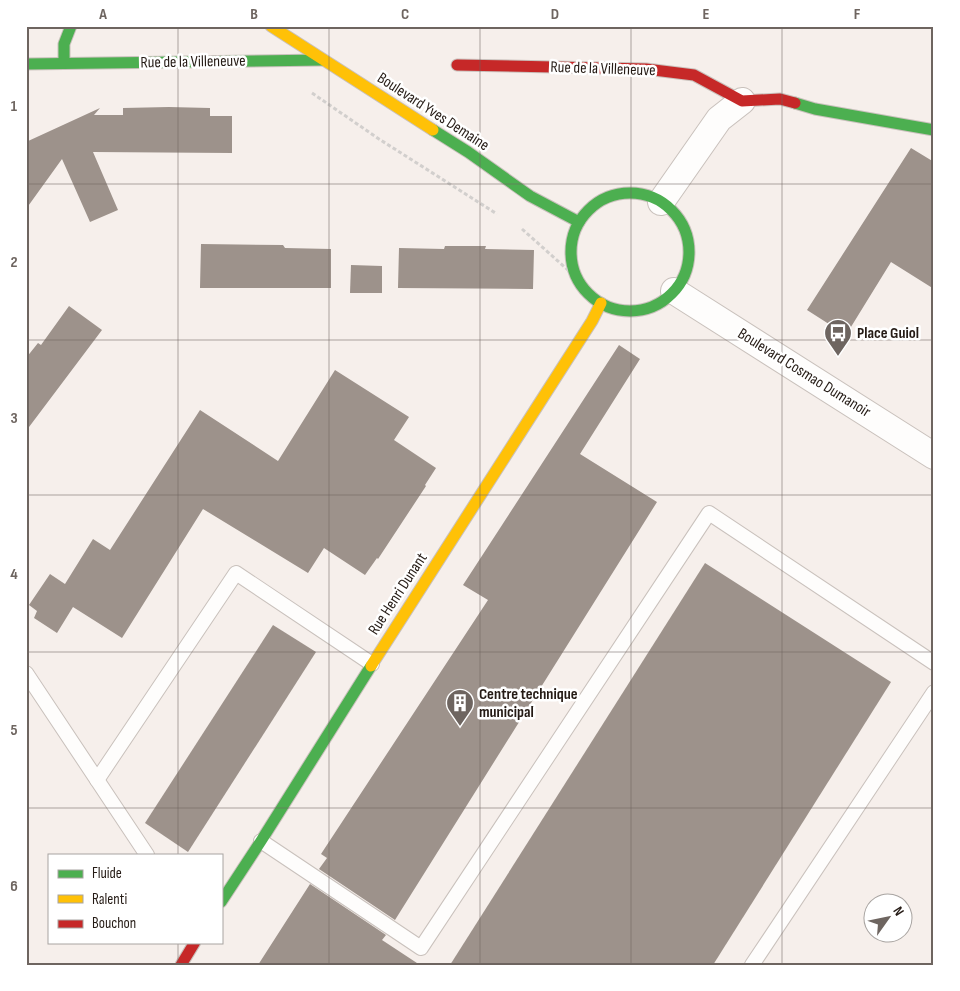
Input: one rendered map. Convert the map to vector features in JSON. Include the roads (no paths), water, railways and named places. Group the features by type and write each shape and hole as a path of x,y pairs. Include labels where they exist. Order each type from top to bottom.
{"street":[{"path":"64,63 64,44 71,26"},
{"name":"Boulevard Yves Demaine","path":"271,26 468,152 530,196 579,222"},
{"name":"Rue de la Villeneuve","path":"26,64 323,60"},
{"name":"Rue de la Villeneuve","path":"457,65 646,69 694,75 742,101 780,100 815,109 934,130"},
{"path":"661,202 719,118 742,101"},
{"path":"629,192 646,194 661,202 674,213 684,227 688,243 688,261 683,277 674,291 662,301 648,308 632,311 616,309 601,303 588,292 578,279 572,263 571,246 579,222 584,214 597,203 612,195 629,192"},
{"name":"Boulevard Cosmao Dumanoir","path":"674,291 934,456"},
{"name":"Rue Henri Dunant","path":"222,900 592,321 601,303"},
{"path":"181,965 194,944"}],"lane":[{"path":"261,842 420,948 710,513 934,663"},
{"path":"98,780 236,574 372,664"},
{"path":"26,673 146,854"},
{"path":"752,965 934,692"}],"place":[{"name":"Place Guiol","path":"838,357"},
{"name":"Centre technique municipal","path":"460,727"}]}
